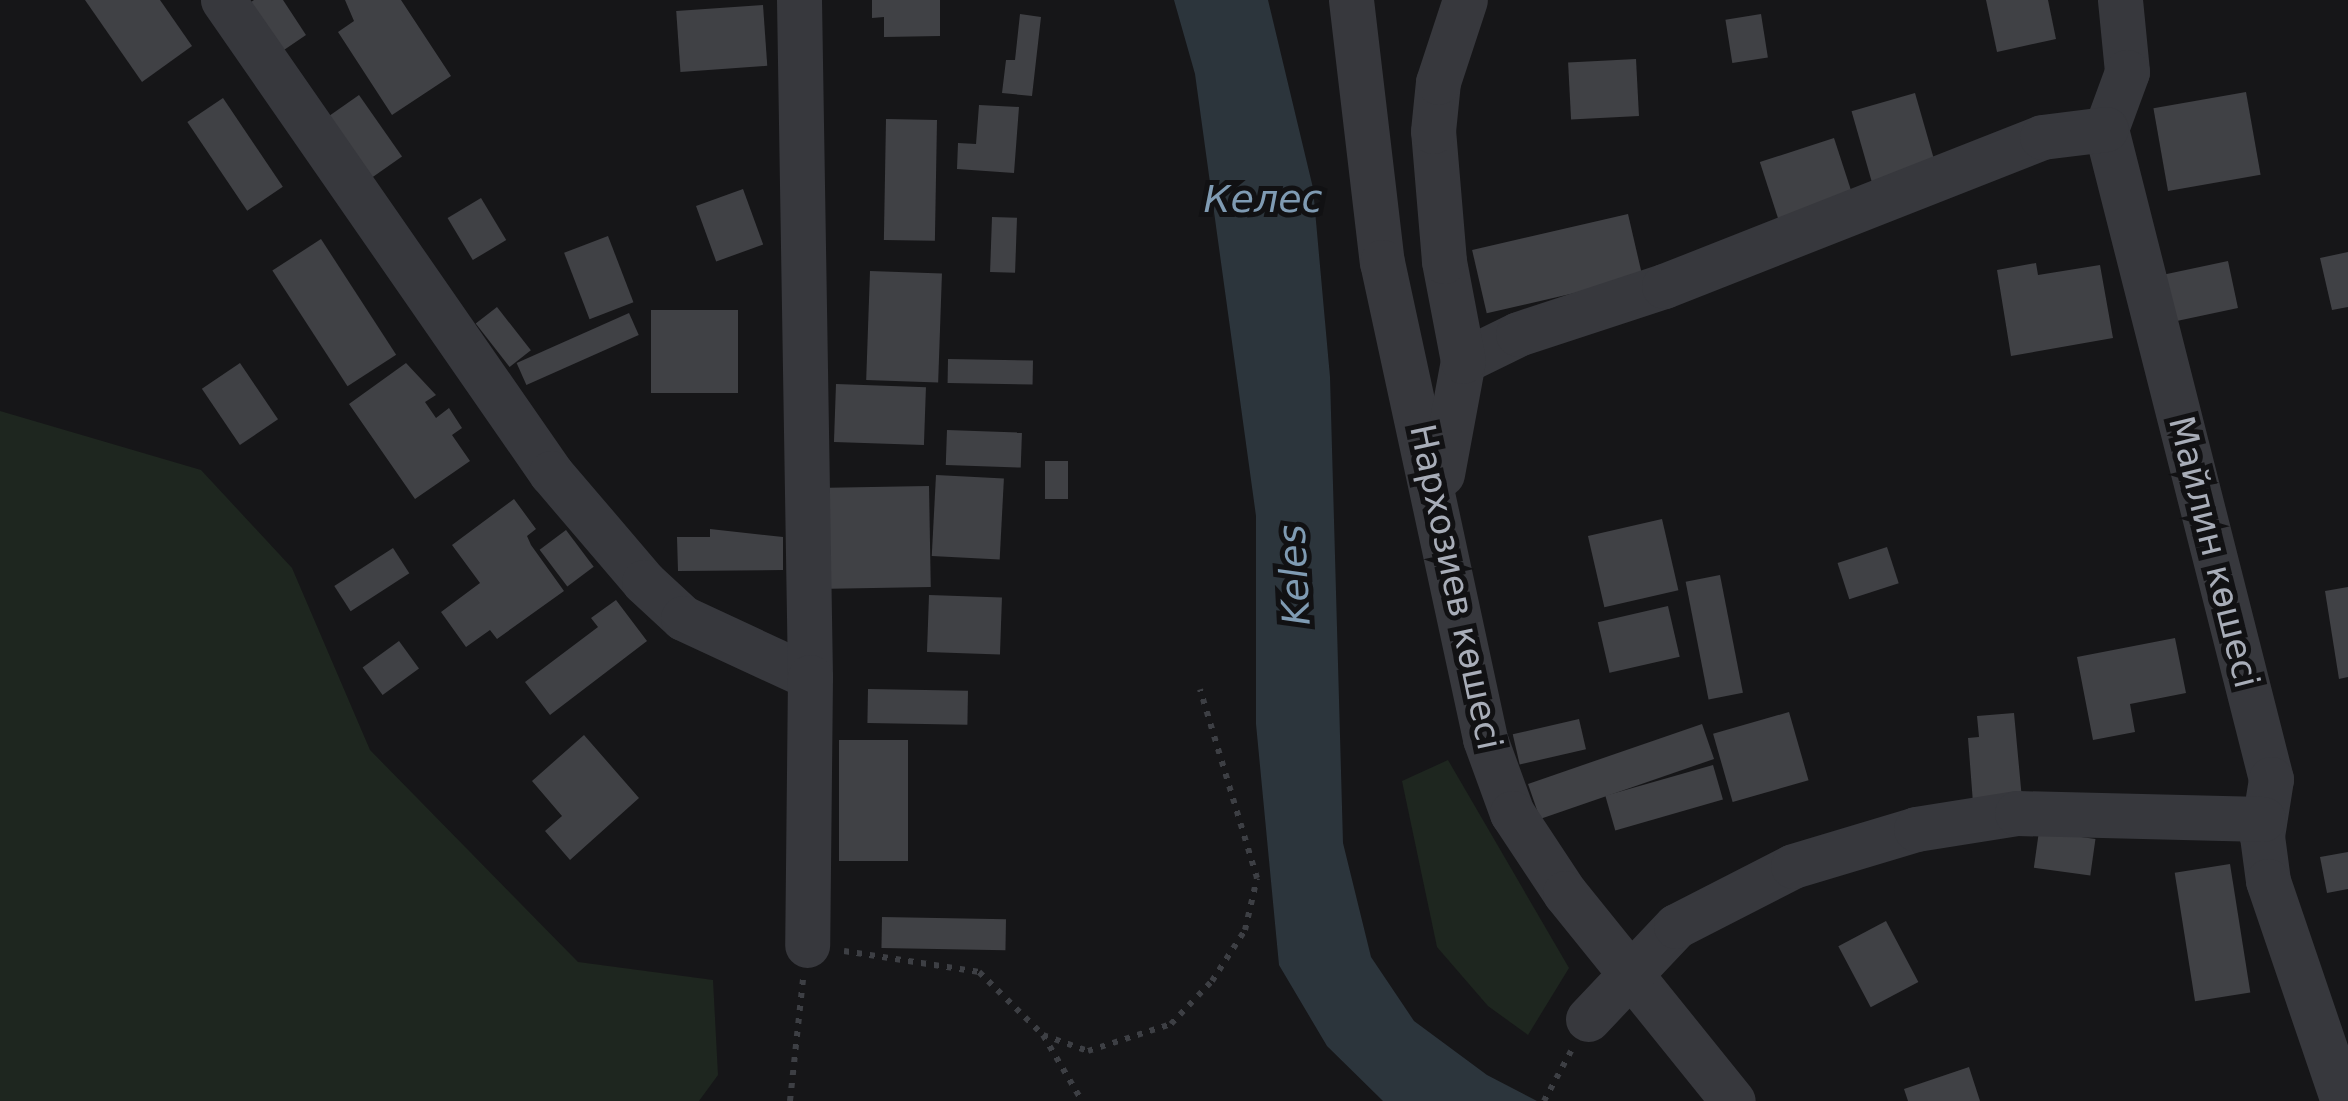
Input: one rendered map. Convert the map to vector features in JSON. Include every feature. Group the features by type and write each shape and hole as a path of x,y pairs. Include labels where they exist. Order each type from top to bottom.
{"street":[{"path":"223,0 551,473 632,568 683,618 810,678"},
{"path":"799,0 810,678 807,945"},
{"name":"Нархозиев көшесі","path":"1351,0 1382,262 1439,504 1485,739 1512,813 1629,974 1733,1101"},
{"path":"1439,504 1447,426 1463,361 1444,261 1433,131 1438,82 1465,0"},
{"path":"1463,361 1482,348 1664,286 2042,137 2106,128 2127,72 2120,0"},
{"name":"Майлин көшесі","path":"2106,128 2272,779 2263,818 2276,911 2343,1101"},
{"path":"1588,1019 1676,926 1793,866 1916,829 2017,813 2263,818"}],"path":[{"path":"1043,1034 1088,1051 1172,1024 1212,981 1245,930 1257,878 1200,689"},
{"path":"790,1101 807,945 978,972 1043,1034 1082,1101"},
{"path":"1544,1101 1588,1019"}],"shaded area":[{"path":"0,411 201,470 292,568 370,750 578,962 713,980 718,1075 699,1101 0,1101"},
{"path":"1448,760 1569,968 1528,1035 1488,1006 1437,947 1402,781"}],"water":[{"name":"Келес","path":"1174,0 1268,0 1313,188 1330,377 1343,843 1371,957 1414,1021 1487,1075 1537,1101 1383,1101 1327,1046 1279,965 1256,724 1256,516 1195,74"}],"building":[{"path":"85,0 160,0 192,46 142,82"},
{"path":"254,0 283,0 306,35 281,52 248,4"},
{"path":"345,0 401,0 451,76 392,115 338,32 354,21"},
{"path":"872,0 940,0 940,36 884,37 884,17 872,18"},
{"path":"1986,0 2048,0 2056,39 1997,52"},
{"path":"763,5 767,66 680,72 676,11"},
{"path":"1020,14 1041,17 1032,96 1002,93 1006,60 1015,60"},
{"path":"1761,14 1768,57 1732,63 1725,20"},
{"path":"1636,59 1639,116 1571,119 1568,63"},
{"path":"2246,92 2261,175 2168,191 2153,108"},
{"path":"1915,93 1936,168 1873,186 1852,111"},
{"path":"359,95 402,156 372,178 329,116"},
{"path":"223,98 283,187 247,211 187,122"},
{"path":"979,105 1019,107 1014,173 957,169 958,143 976,144"},
{"path":"886,119 937,120 935,241 884,240"},
{"path":"1834,138 1854,200 1780,224 1760,162"},
{"path":"743,189 763,244 716,262 696,206"},
{"path":"481,198 506,240 473,260 448,218"},
{"path":"1628,214 1643,277 1487,313 1472,250"},
{"path":"992,217 1017,218 1015,273 990,272"},
{"path":"608,236 633,302 590,319 564,253"},
{"path":"321,239 396,355 348,386 272,271"},
{"path":"2348,252 2348,307 2332,310 2320,258"},
{"path":"2228,261 2238,308 2174,321 2164,275"},
{"path":"2036,263 2038,275 2100,265 2113,338 2011,356 1997,270"},
{"path":"870,271 942,274 938,382 866,380"},
{"path":"497,307 531,350 510,367 476,324"},
{"path":"651,310 738,310 738,393 651,393"},
{"path":"629,313 639,335 526,385 517,363"},
{"path":"948,359 1033,360 1033,384 948,383"},
{"path":"240,363 278,419 240,445 202,389"},
{"path":"406,363 436,395 425,402 436,418 449,408 462,428 452,435 470,461 415,499 349,404"},
{"path":"836,384 926,387 924,445 834,442"},
{"path":"947,430 1022,433 1021,468 946,465"},
{"path":"1045,461 1068,461 1068,499 1045,499"},
{"path":"936,475 1004,479 1000,559 932,556"},
{"path":"929,486 931,587 831,589 829,488"},
{"path":"514,499 536,529 527,536 531,545 564,591 497,639 490,630 466,647 441,612 480,583 452,545"},
{"path":"1662,519 1678,590 1604,607 1588,536"},
{"path":"710,529 783,537 783,570 678,571 677,537 710,537"},
{"path":"566,530 594,567 567,587 540,550"},
{"path":"1887,547 1899,583 1849,599 1838,563"},
{"path":"393,548 409,573 351,611 334,586"},
{"path":"1720,575 1743,693 1709,699 1686,582"},
{"path":"2348,587 2348,677 2339,679 2325,591"},
{"path":"929,595 1002,598 1000,655 927,652"},
{"path":"616,600 647,641 550,715 525,682 598,627 591,618"},
{"path":"1668,606 1680,657 1610,673 1598,622"},
{"path":"2175,638 2186,693 2130,704 2135,732 2093,740 2077,657"},
{"path":"399,641 419,669 383,695 363,667"},
{"path":"868,689 968,691 967,725 867,723"},
{"path":"1789,712 1809,780 1733,802 1713,734"},
{"path":"2014,713 2022,799 1973,803 1968,738 1979,737 1977,716"},
{"path":"1579,719 1586,749 1520,765 1513,734"},
{"path":"1702,724 1714,759 1540,819 1528,784"},
{"path":"584,735 639,798 570,860 545,831 562,816 532,781"},
{"path":"839,740 908,740 908,861 839,861"},
{"path":"1713,765 1723,800 1615,830 1605,796"},
{"path":"2039,831 2095,839 2090,876 2034,868"},
{"path":"2348,852 2348,889 2327,893 2320,857"},
{"path":"2230,864 2250,992 2195,1001 2175,873"},
{"path":"882,917 1006,919 1005,950 881,948"},
{"path":"1886,921 1918,982 1871,1007 1838,946"},
{"path":"1969,1067 1980,1101 1908,1101 1904,1089"}],"water label":[{"name":"Keles","path":"1295,575"}]}
